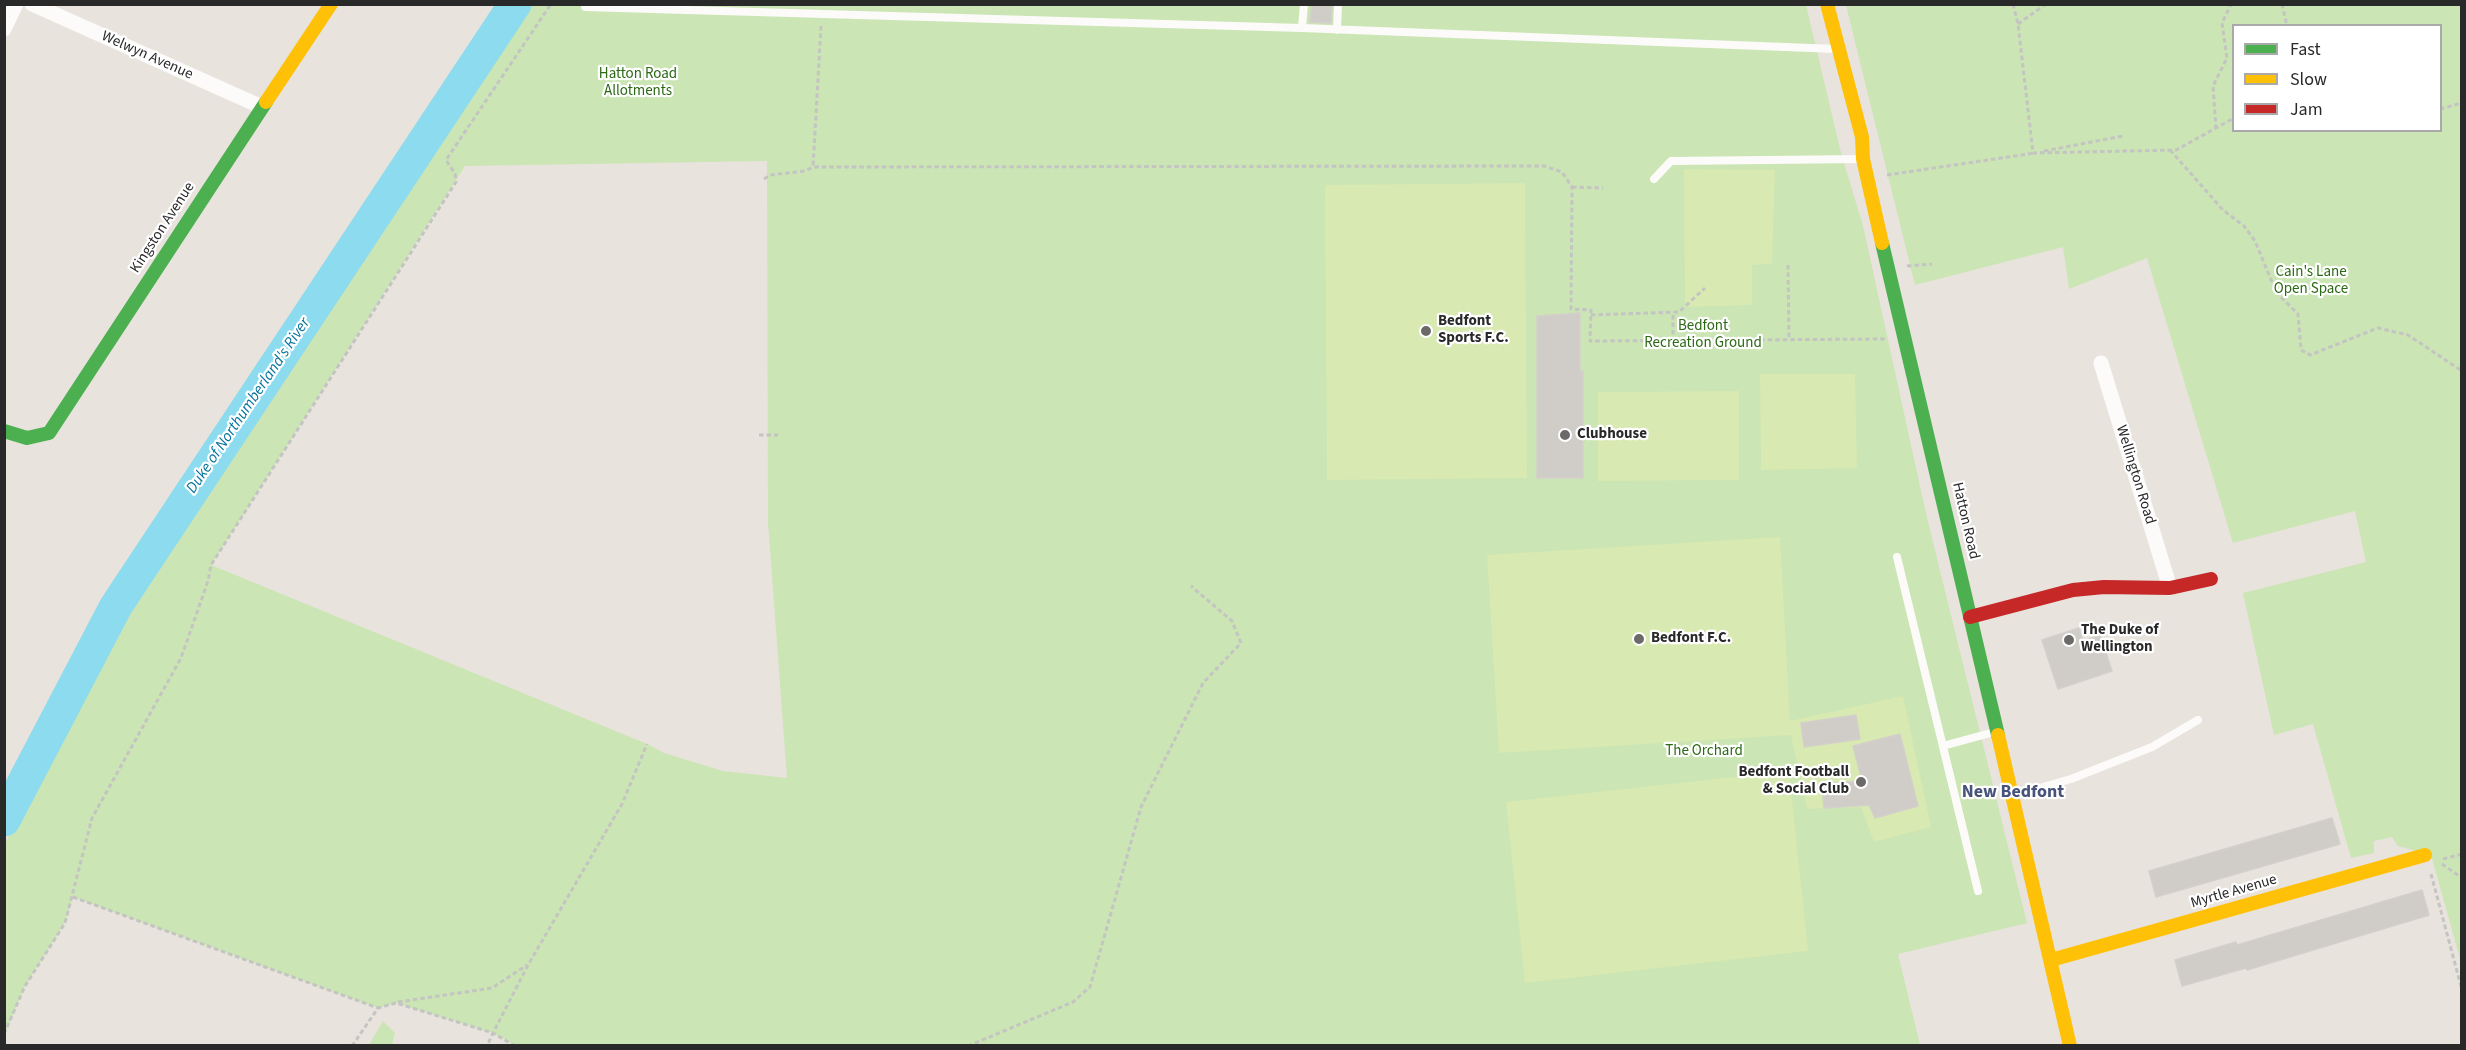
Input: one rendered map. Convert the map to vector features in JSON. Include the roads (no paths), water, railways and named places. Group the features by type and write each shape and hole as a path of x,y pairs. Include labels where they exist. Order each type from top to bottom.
{"street":[{"path":"4,29 16,4"},
{"name":"Welwyn Avenue","path":"32,4 262,107"},
{"name":"Kingston Avenue","path":"4,431 27,438 49,433 331,4"},
{"name":"Hatton Road","path":"1827,4 1862,137 1863,159 1887,267 2070,1046"},
{"name":"Wellington Road","path":"2101,363 2170,588"},
{"path":"1970,617 2073,590 2104,587 2170,588 2211,579"},
{"name":"Myrtle Avenue","path":"2051,960 2430,858"}],"lane":[{"path":"1302,28 1304,4"},
{"path":"1337,30 1338,4"},
{"path":"585,7 1302,28 1838,48"},
{"path":"1654,179 1671,161 1851,161 1863,159"},
{"path":"1898,557 1977,891"},
{"path":"2011,796 2071,779 2152,747 2199,720"},
{"path":"1943,746 1995,732"}],"waterway":[{"name":"Duke of Northumberland's River","path":"4,820 116,606 515,4"}],"place":[{"name":"Bedfont Sports F.C.","path":"1426,331"},
{"name":"Clubhouse","path":"1565,435"},
{"name":"Bedfont F.C.","path":"1639,639"},
{"name":"The Duke of Wellington","path":"2069,640"},
{"name":"Bedfont Football & Social Club","path":"1861,782"}],"district":[{"name":"New Bedfont","path":"2013,793"}],"park label":[{"name":"Hatton Road Allotments","path":"638,84"},
{"name":"Cain's Lane Open Space","path":"2311,282"},
{"name":"Bedfont Recreation Ground","path":"1703,336"},
{"name":"The Orchard","path":"1704,752"}]}
